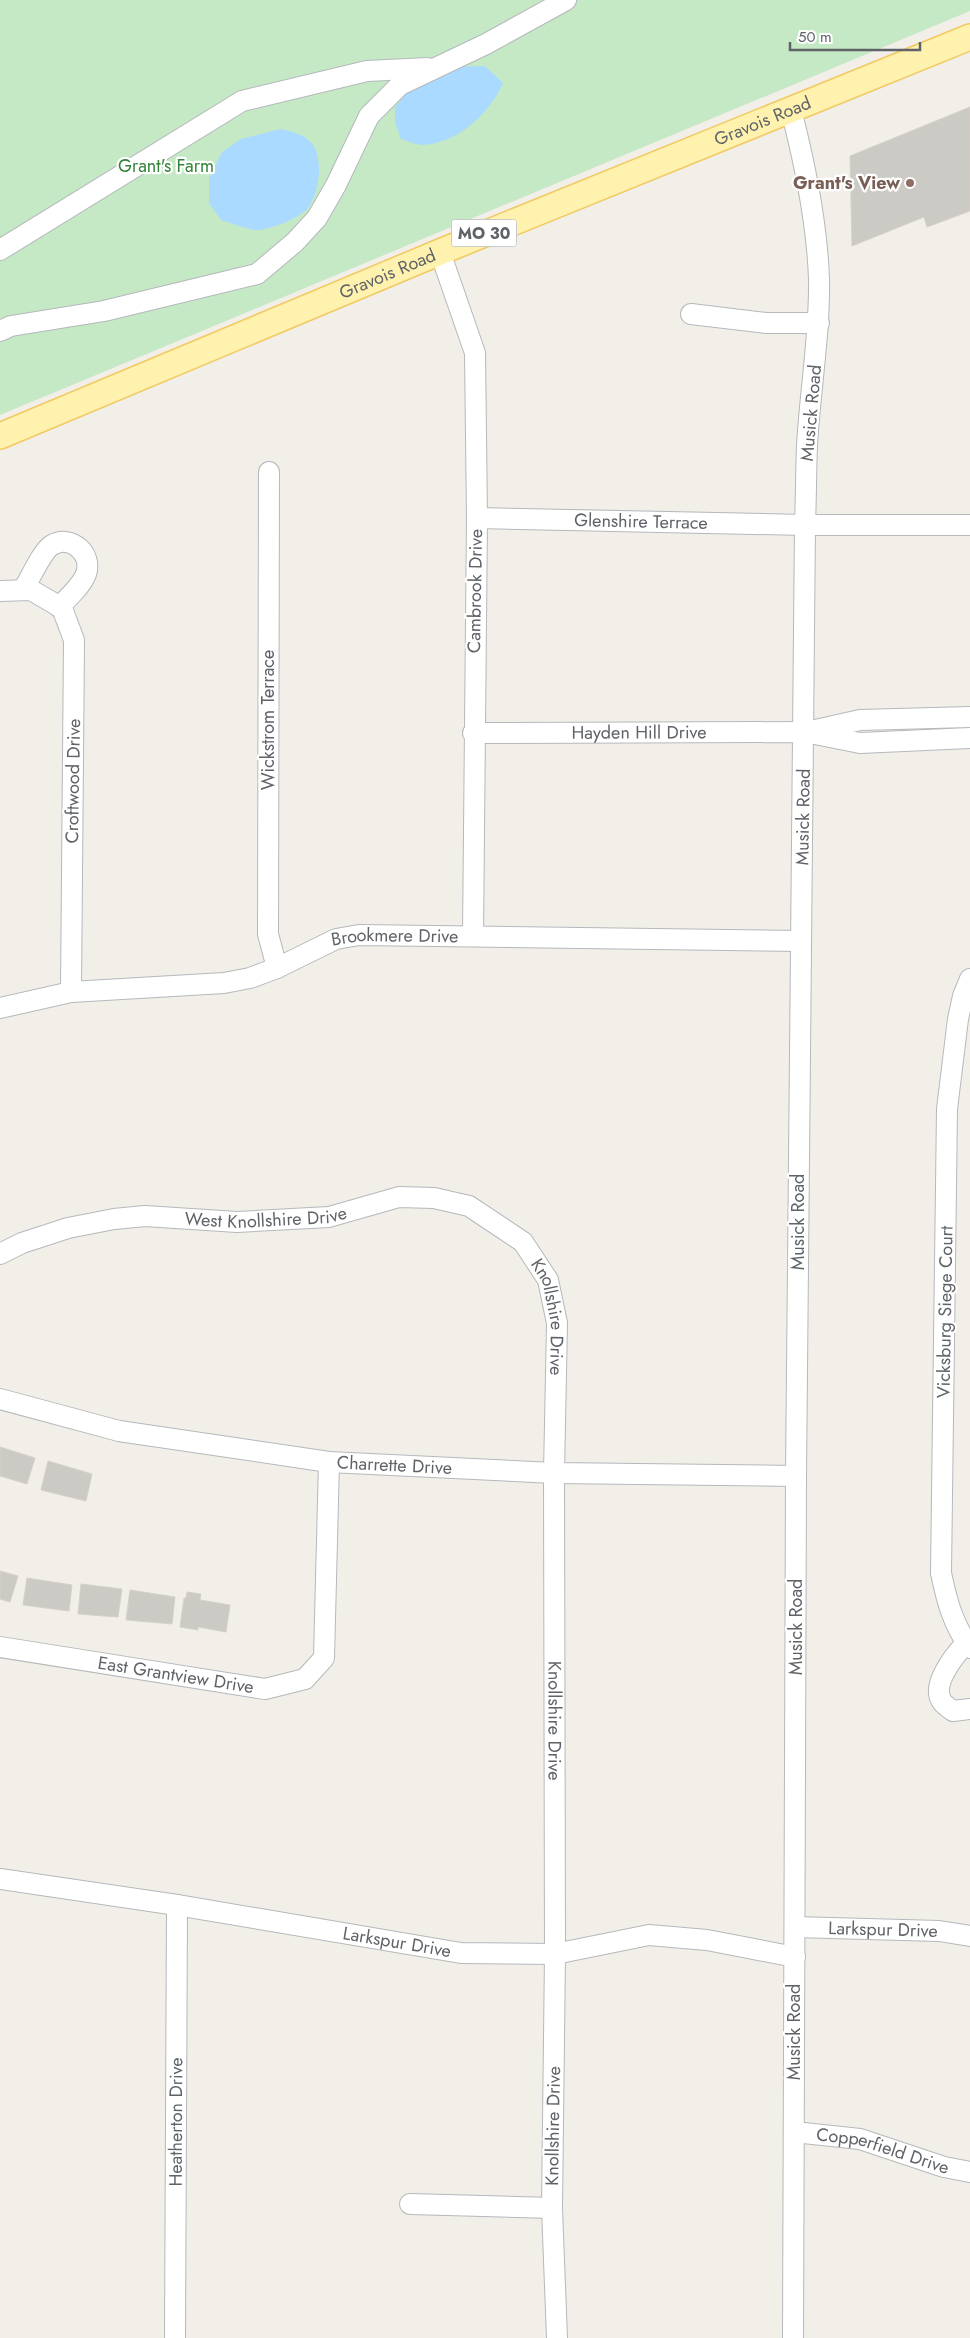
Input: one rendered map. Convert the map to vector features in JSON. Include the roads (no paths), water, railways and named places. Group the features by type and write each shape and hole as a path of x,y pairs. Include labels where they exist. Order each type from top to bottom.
{"main road":[{"name":"Gravois Road","path":"0,436 440,252 970,37"}],"street":[{"path":"0,331 11,326 104,311 257,274 295,242 317,218 336,185 369,116 400,85 486,44 566,0"},
{"path":"0,250 242,101 367,71 437,68"},
{"name":"Musick Road","path":"791,110 801,150 814,230 818,276 818,323 807,446 805,525 805,732 796,1476 793,2338"},
{"name":"Cambrook Drive","path":"440,252 475,353 476,518 473,936"},
{"path":"691,314 766,323 818,323"},
{"name":"Wickstrom Terrace","path":"269,472 268,934 277,968"},
{"name":"Glenshire Terrace","path":"476,518 805,525 970,525"},
{"path":"0,591 27,590 60,607 86,574 87,561 83,550 77,544 66,542 52,545 41,558 27,590"},
{"name":"Croftwood Drive","path":"60,607 69,621 74,640 71,992"},
{"path":"805,732 860,720 970,718"},
{"path":"805,732 860,743 970,738"},
{"name":"Hayden Hill Drive","path":"473,733 805,732"},
{"name":"Brookmere Drive","path":"0,1008 71,992 224,983 250,978 277,968 336,939 359,935 801,941"},
{"name":"Vicksburg Siege Court","path":"970,979 963,996 958,1019 947,1109 942,1573 947,1605 958,1631 968,1645 952,1658 943,1675 939,1690 943,1703 953,1711 970,1710"},
{"name":"West Knollshire Drive","path":"0,1254 22,1242 68,1228 114,1220 145,1216 237,1222 329,1216 399,1197 434,1198 469,1206 523,1242"},
{"name":"Knollshire Drive","path":"523,1242 548,1280 557,1323 554,1473 555,1954 552,2208 557,2338"},
{"name":"Charrette Drive","path":"0,1399 119,1431 329,1462 554,1473 796,1476"},
{"name":"East Grantview Drive","path":"0,1647 265,1689 305,1679 324,1658 329,1462"},
{"name":"Larkspur Drive","path":"0,1879 177,1904 461,1953 555,1954 649,1935 707,1940 795,1956"},
{"name":"Heatherton Drive","path":"175,2338 177,1904"},
{"name":"Larkspur Drive","path":"795,1927 940,1930 970,1936"},
{"name":"Copperfield Drive","path":"794,2132 860,2139 944,2168 970,2172"},
{"name":"Knollshire Drive","path":"410,2204 552,2208"}],"water":[{"path":"485,66 503,83 490,105 471,125 448,139 436,143 421,145 401,139 395,122 395,107 410,89 452,67"},
{"path":"280,129 304,137 310,141 317,152 318,179 315,194 309,207 292,219 260,230 250,229 221,220 209,203 209,178 222,152 241,139"}],"place":[{"name":"Grant's View","path":"910,183"}],"park label":[{"name":"Grant's Farm","path":"166,166"}]}
